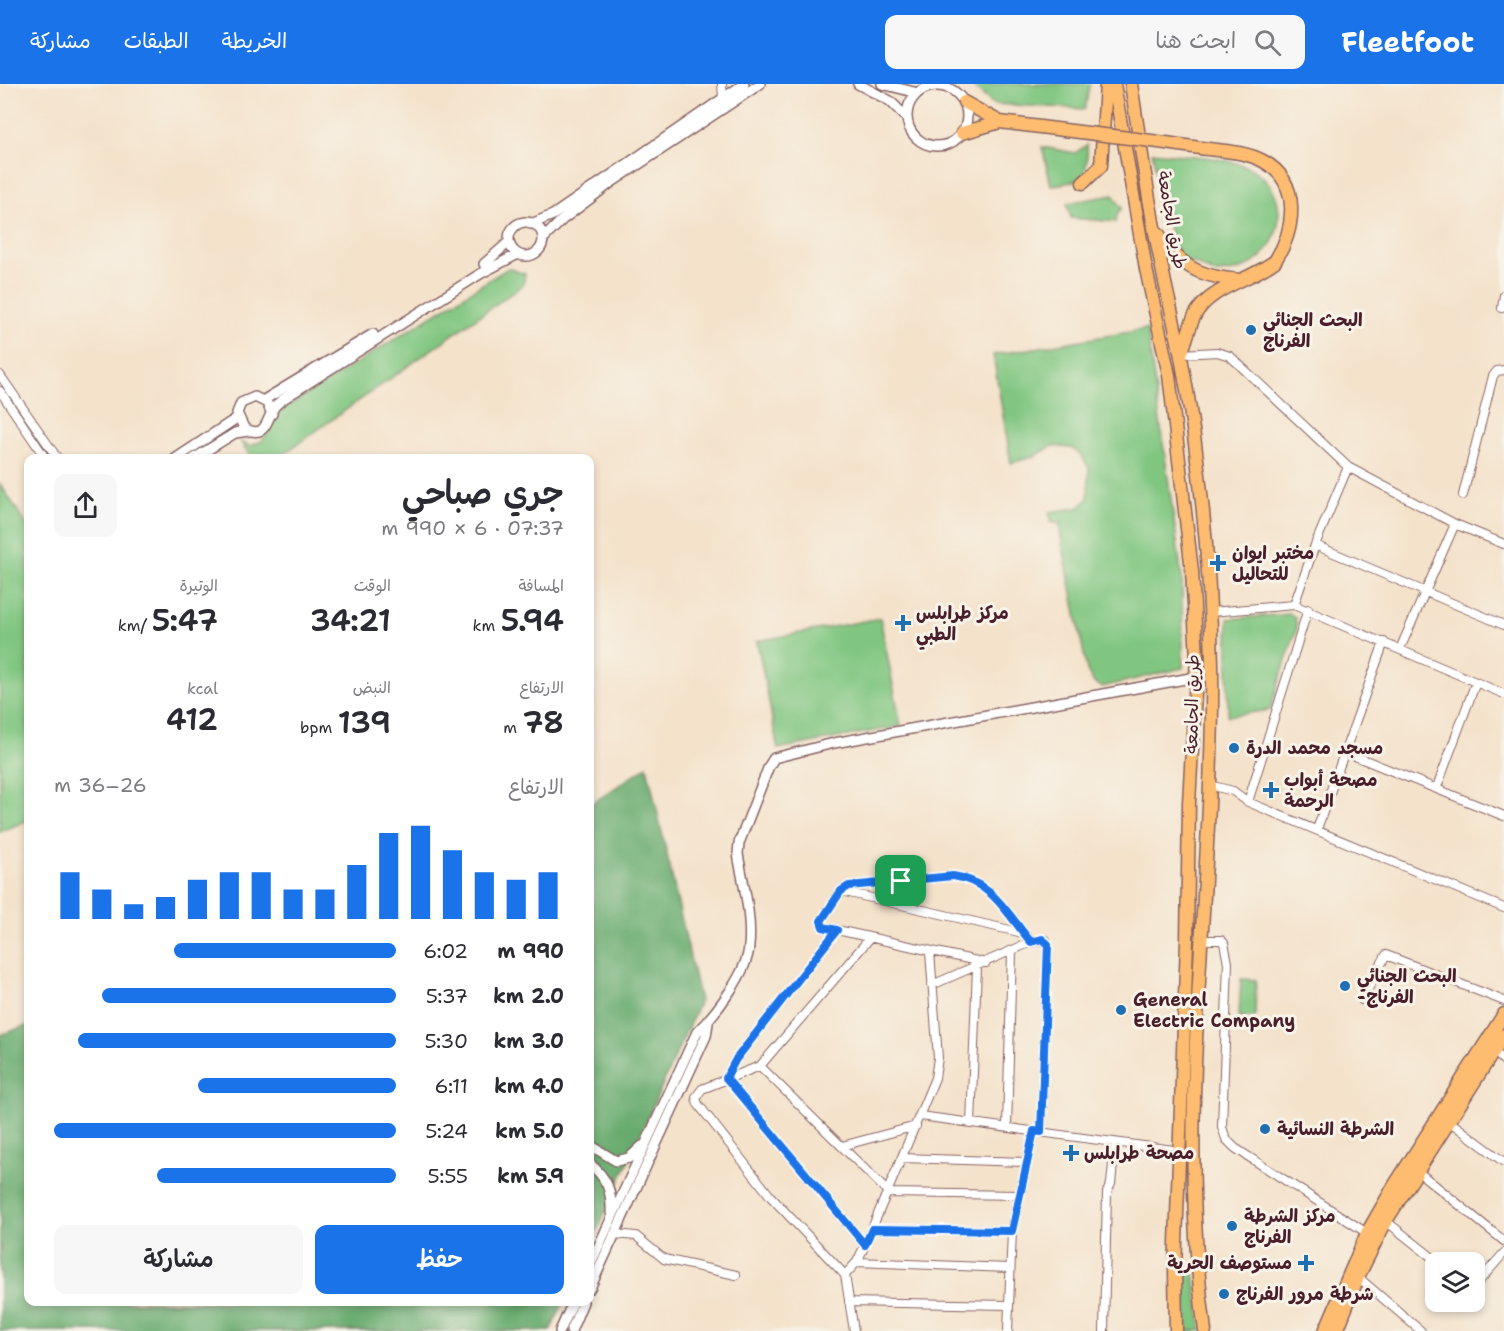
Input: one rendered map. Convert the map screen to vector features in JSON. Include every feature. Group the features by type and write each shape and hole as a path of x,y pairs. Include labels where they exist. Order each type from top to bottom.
{"main road":[{"path":"1083,183 1101,166 1106,84"},
{"name":"طريق الجامعة","path":"1113,84 1170,387 1192,571 1196,677 1189,802 1175,1270 1176,1331"},
{"name":"طريق الجامعة","path":"1131,84 1155,229 1181,354 1201,488 1211,612 1209,785 1192,1145 1194,1220 1205,1331"},
{"path":"964,102 1000,122 1242,154 1265,162 1283,183 1290,197 1293,216 1288,236 1275,261 1205,302 1196,314 1181,354"},
{"path":"962,133 1000,122"},
{"path":"1155,229 1172,254 1192,270 1212,277 1245,280"},
{"path":"1325,1331 1367,1233 1394,1186 1504,1014"},
{"path":"1337,1331 1358,1277 1386,1221 1416,1170 1504,1035"}],"street":[{"path":"722,84 723,98"},
{"path":"264,400 490,261 509,242 515,227 531,224 553,215 744,84"},
{"path":"201,454 235,433 264,428 279,403 487,270 518,254 534,255 541,247 543,239 562,220 612,182 760,84"},
{"path":"858,84 890,101 907,118 913,133 925,144 933,146 950,144 962,133 968,118 964,102 947,87 932,86 918,93 910,104 907,118"},
{"path":"882,84 918,93"},
{"path":"531,224 538,228 543,239"},
{"path":"509,242 518,254"},
{"path":"1502,308 1504,295"},
{"path":"1181,354 1217,352 1230,356 1348,467 1394,494 1455,524 1504,544"},
{"path":"1463,495 1493,376 1497,371 1504,370"},
{"path":"0,375 55,454"},
{"path":"0,392 43,454"},
{"path":"249,431 237,418 238,408 244,399 255,397 264,400 272,414"},
{"path":"183,454 237,418"},
{"path":"1294,605 1315,545 1348,467"},
{"path":"1400,649 1455,524"},
{"path":"1315,545 1504,625"},
{"path":"1211,612 1294,605 1504,694"},
{"path":"1248,802 1308,609"},
{"path":"1317,829 1384,642"},
{"path":"594,1256 698,1032 708,1023 743,967 749,948 747,910 738,854 739,843 774,758 834,743 1196,677"},
{"path":"1437,787 1476,682"},
{"path":"1345,752 1437,787 1504,816"},
{"path":"1209,785 1233,791 1248,802 1504,908"},
{"path":"986,963 823,927 821,921 841,891 849,886 953,876 965,878 991,892 1031,942"},
{"path":"841,891 1023,933"},
{"path":"726,1078 736,1059 837,930"},
{"path":"854,1331 845,1275 771,1197 698,1104 697,1092 726,1078 760,1066 870,938"},
{"path":"932,985 1031,942 1042,939 1048,944 1037,1132 1027,1162 1012,1231 1008,1331"},
{"path":"1200,940 1221,940 1224,943 1228,963 1222,1127 1226,1139 1235,1148 1367,1233"},
{"path":"845,1275 857,1262 889,1193 938,1068 930,952"},
{"path":"1007,1127 1012,952"},
{"path":"1362,1000 1386,955 1504,1001"},
{"path":"971,1124 977,967"},
{"path":"594,1279 706,1036 708,1023"},
{"path":"1494,1051 1504,1061"},
{"path":"760,1066 889,1193 1019,1195"},
{"path":"726,1078 865,1245"},
{"path":"920,1116 1114,1144 1180,1151"},
{"path":"1449,1121 1504,1162"},
{"path":"842,1146 916,1126"},
{"path":"594,1148 607,1157 622,1160 635,1153 649,1137"},
{"path":"1104,1331 1107,1192 1111,1184 1114,1144"},
{"path":"902,1158 1027,1162"},
{"path":"594,1168 603,1176 610,1190 611,1218"},
{"path":"1416,1170 1504,1241"},
{"path":"1386,1221 1425,1252"},
{"path":"872,1229 1012,1231"},
{"path":"614,1234 636,1236 664,1259 736,1275"},
{"path":"1485,1275 1504,1253"},
{"path":"857,1262 1009,1268"},
{"path":"1358,1277 1421,1331"},
{"path":"849,1302 1008,1305"},
{"path":"560,1331 571,1306"},
{"path":"571,1331 582,1306"}],"green space":[{"path":"970,84 1090,84 1085,109 993,104"},
{"path":"1087,145 1087,164 1081,176 1077,180 1051,185 1042,147 1075,153"},
{"path":"1152,152 1225,160 1247,167 1264,178 1274,192 1279,209 1278,226 1272,242 1261,256 1246,267 1217,273 1181,257 1176,250 1167,224"},
{"path":"1113,195 1122,208 1117,215 1116,222 1071,218 1067,203"},
{"path":"508,268 525,274 523,285 283,454 249,454 241,442 250,446 262,441 277,413"},
{"path":"1147,329 1182,578 1183,668 1102,687 1094,683 1087,670 1059,526 1062,523 1052,523 1049,512 1078,508 1088,499 1089,468 1082,456 1071,448 1052,446 1035,456 1011,463 993,355"},
{"path":"0,484 24,521 24,822 0,832"},
{"path":"1289,614 1295,618 1297,627 1270,710 1228,716 1228,619"},
{"path":"880,618 901,726 778,749 757,641"},
{"path":"647,766 700,1001 594,1238 594,802"},
{"path":"1241,979 1256,980 1255,1017 1239,1017"},
{"path":"24,1026 24,1306 562,1306 550,1331 0,1331 0,1035"},
{"path":"1184,1263 1193,1266 1202,1331 1187,1331"}],"place":[{"name":"البحث الجنائي الفرناج","path":"1251,330"},
{"name":"مختبر ايوان للتحاليل","path":"1218,563"},
{"name":"مركز طرابلس الطبي","path":"903,623"},
{"name":"مسجد محمد الدرة","path":"1234,748"},
{"name":"مصحة أبواب الرحمة","path":"1271,790"},
{"name":"البحث الجنائي -الفرناج","path":"1345,986"},
{"name":"General Electric Company","path":"1121,1010"},
{"name":"الشرطة النسائية","path":"1265,1129"},
{"name":"مصحة طرابلس","path":"1071,1153"},
{"name":"مركز الشرطة الفرناج","path":"1232,1226"},
{"name":"مستوصف الحرية","path":"1306,1263"},
{"name":"شرطة مرور الفرناج","path":"1224,1294"}],"route":[{"path":"953,876 977,883 991,892 1031,942 1042,939 1048,944 1041,1132 1034,1131 1012,1231 872,1229 865,1245 726,1078 736,1059 837,930 823,927 821,921 841,891 849,886 901,881 953,876"}]}
